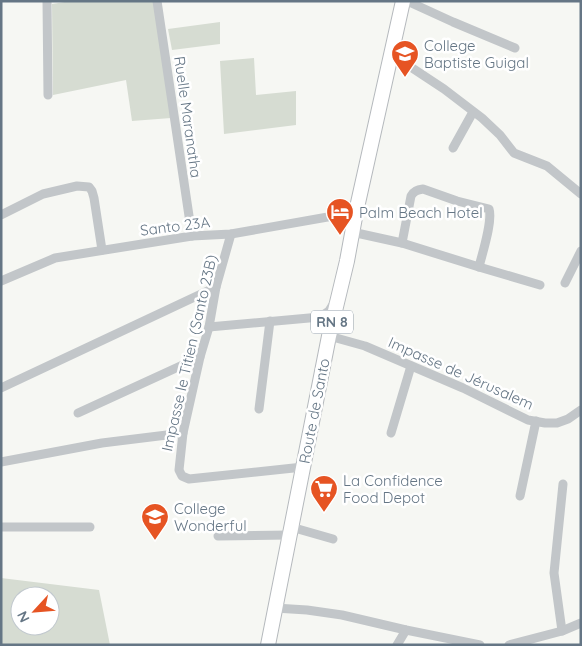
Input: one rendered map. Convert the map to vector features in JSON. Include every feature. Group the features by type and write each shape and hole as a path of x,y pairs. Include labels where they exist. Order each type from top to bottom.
{"main road":[{"name":"Route de Santo","path":"268,645 329,336 403,1"}],"street":[{"path":"47,1 48,96"},
{"name":"Ruelle Maranatha","path":"157,1 192,236"},
{"path":"407,1 515,48"},
{"path":"391,54 444,89 482,118 514,152 546,166 581,194"},
{"path":"453,148 473,112"},
{"path":"1,215 43,194 77,186 89,187 94,198 102,250"},
{"path":"402,243 411,196 418,190 423,189 457,201 489,209 490,222 479,268"},
{"name":"Santo 23A","path":"1,281 55,258 192,236 231,234 356,212"},
{"path":"352,232 402,243 540,285"},
{"name":"Impasse le Titien (Santo 23B)","path":"231,234 216,287 209,327 200,357 183,433 179,470 182,476 189,479 303,467"},
{"path":"564,283 581,251"},
{"path":"1,388 216,287"},
{"path":"209,327 320,317 329,311 340,293"},
{"path":"259,409 270,321"},
{"name":"Impasse de Jérusalem","path":"329,336 364,346 462,388 528,420 557,423 568,419 581,410"},
{"path":"78,413 200,357"},
{"path":"391,433 411,366"},
{"path":"520,496 536,421"},
{"path":"1,462 102,443 183,433"},
{"path":"562,631 554,573 563,484"},
{"path":"1,527 90,528"},
{"path":"218,536 290,531 332,539"},
{"path":"276,608 342,615 480,645"},
{"path":"509,645 562,631 581,623"},
{"path":"397,645 406,630"}],"shaded area":[{"path":"71,1 155,1 171,118 132,121 126,80 53,95 52,4"},
{"path":"220,22 220,44 172,50 168,29"},
{"path":"254,58 256,95 296,91 296,125 224,134 220,61"},
{"path":"1,578 99,590 110,645 1,645"}],"place":[{"name":"College Baptiste Guigal","path":"405,78"},
{"name":"Palm Beach Hotel","path":"340,236"},
{"name":"La Confidence Food Depot","path":"324,513"},
{"name":"College Wonderful","path":"155,541"}]}
